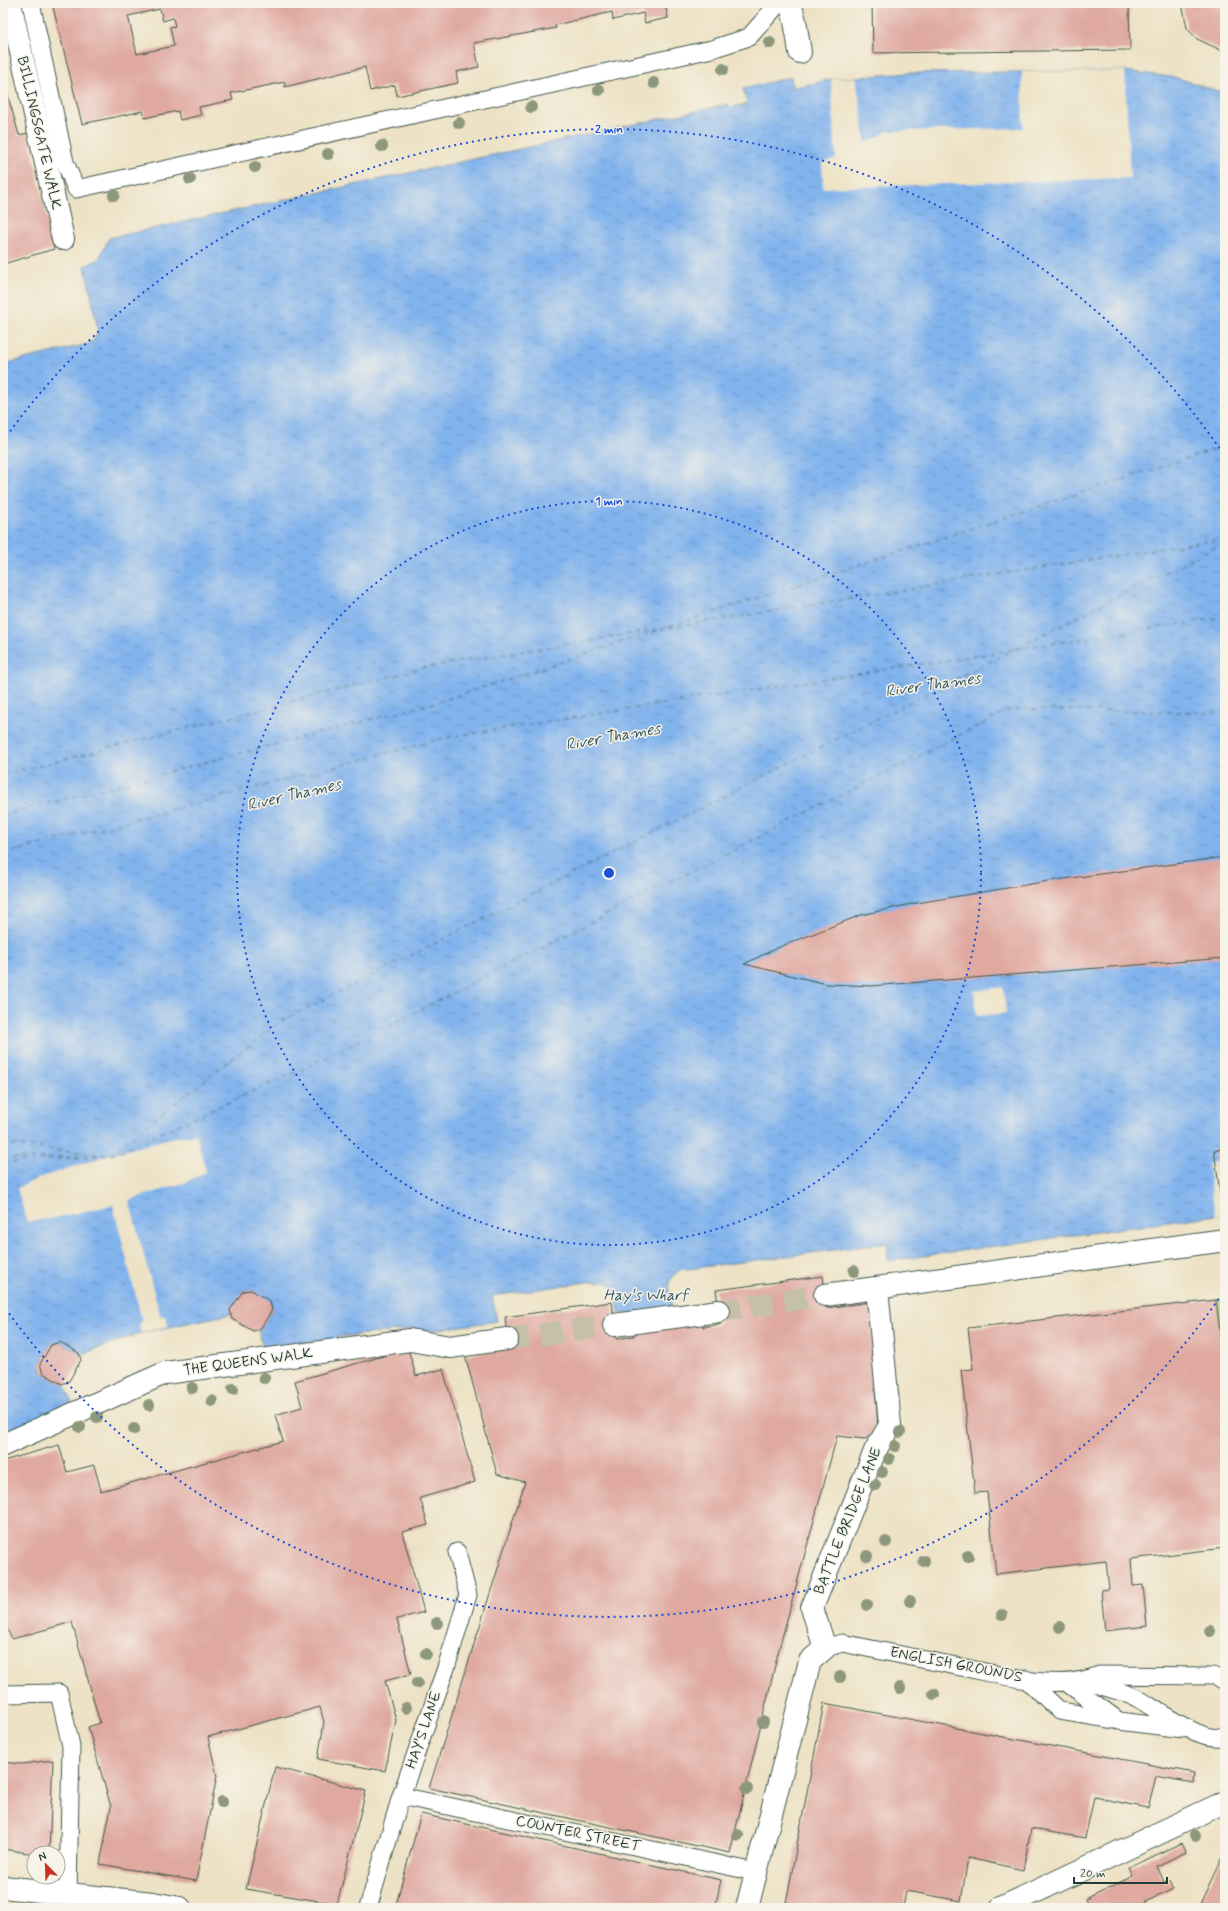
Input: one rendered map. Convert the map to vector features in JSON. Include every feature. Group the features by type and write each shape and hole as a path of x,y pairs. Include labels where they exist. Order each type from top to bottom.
{"street":[{"name":"BILLINGSGATE WALK","path":"10,3 63,239"},
{"path":"790,3 795,21 800,52"},
{"path":"825,1296 1225,1240"},
{"name":"BATTLE BRIDGE LANE","path":"825,1648 812,1608 875,1451 890,1424 877,1288"},
{"path":"614,1325 719,1311"},
{"name":"THE QUEENS WALK","path":"3,1445 165,1373 410,1340 450,1347 507,1339"},
{"path":"747,1908 810,1661 825,1648"},
{"path":"1001,1908 1225,1802"},
{"path":"3,1887 153,1903 180,1908"}],"lane":[{"path":"31,3 66,162 76,189 712,49 749,37 779,3"},
{"name":"HAY'S LANE","path":"368,1908 401,1796 446,1668 468,1595 457,1552"},
{"name":"ENGLISH GROUNDS","path":"825,1648 842,1643 1026,1679 1067,1683 1088,1680 1099,1675 1214,1676 1225,1683"},
{"path":"1026,1679 1060,1711 1193,1730"},
{"path":"1088,1680 1097,1686 1136,1698 1208,1738 1220,1738 1225,1735"},
{"path":"1067,1683 1119,1720"},
{"path":"3,1694 59,1693 71,1746 68,1894"},
{"name":"COUNTER STREET","path":"401,1796 755,1872"}],"green space":[{"path":"1225,1299 1225,1340 1221,1340 1216,1300"}],"water":[{"path":"1125,71 1177,78 1225,93 1225,1214 888,1261 887,1243 680,1270 672,1278 669,1286 672,1306 646,1313 619,1313 615,1291 609,1284 597,1281 587,1282 492,1296 497,1321 419,1332 417,1329 337,1337 338,1339 263,1348 258,1330 272,1310 270,1301 251,1290 243,1291 231,1314 141,1333 80,1355 60,1342 51,1345 40,1364 43,1373 62,1384 64,1383 72,1403 3,1434 3,364 88,344 94,340 98,330 85,266 99,259 109,238 728,104 729,108 747,104 743,89 791,77 793,88 831,79 909,73"}],"pier":[{"path":"1125,71 1130,178 823,188 822,163 836,158 831,79 856,77 866,143 889,131 1023,128 1022,72"},
{"path":"1003,987 1006,1013 977,1016 974,991"},
{"path":"196,1134 206,1172 184,1183 129,1200 160,1315 166,1317 168,1326 141,1333 139,1325 142,1320 113,1205 54,1218 27,1222 17,1188 42,1177 109,1155 171,1138"},
{"path":"1225,1149 1225,1214 1215,1216 1208,1164 1216,1162 1214,1150"}],"building":[{"path":"52,3 685,3 666,8 668,18 645,23 643,13 613,20 612,12 555,25 556,28 474,43 479,67 456,72 458,83 397,96 395,85 370,91 365,67 285,87 285,82 231,93 233,100 199,107 201,115 180,120 178,111 144,118 143,111 82,124","holes":["160,9 163,21 173,18 175,26 170,27 174,46 137,54 128,16"]},
{"path":"872,3 1129,3 1130,50 873,53"},
{"path":"1182,3 1225,3 1225,52 1197,39 1187,28"},
{"path":"3,78 19,135 28,133 54,249 3,264"},
{"path":"1225,857 1225,958 871,986 827,984 744,964 777,948 861,915 911,904 1049,881"},
{"path":"1225,1149 1225,1214 1223,1215 1214,1150"},
{"path":"823,1276 826,1308 871,1302 878,1430 865,1439 837,1436 779,1649 730,1853 429,1788 525,1482 497,1474 465,1355 508,1348 505,1317 612,1302 616,1339 634,1336 632,1329 702,1319 703,1327 721,1324 716,1290"},
{"path":"251,1290 270,1301 272,1310 260,1329 253,1331 232,1319 230,1310 243,1291"},
{"path":"1216,1300 1221,1340 1225,1340 1225,1548 1131,1559 1133,1586 1143,1585 1147,1626 1105,1631 1101,1590 1109,1589 1106,1561 996,1574 987,1492 975,1493 961,1370 973,1369 968,1328"},
{"path":"60,1342 79,1353 81,1360 69,1381 62,1384 43,1373 40,1364 51,1345"},
{"path":"408,1349 416,1376 443,1369 475,1482 420,1498 428,1525 402,1532 424,1612 397,1619 411,1674 385,1681 396,1720 385,1771 318,1759 324,1722 320,1707 208,1737 217,1776 196,1881 100,1864 111,1807 88,1727 100,1723 72,1622 12,1639 7,1629 3,1631 3,1461 59,1445 67,1472 94,1465 101,1491 283,1441 275,1415 302,1407 295,1381"},
{"path":"824,1703 1194,1773 1193,1783 1156,1776 1148,1808 1094,1797 1085,1838 1031,1829 1023,1870 968,1858 961,1901 906,1891 903,1908 785,1908"},
{"path":"53,1760 49,1845 26,1845 26,1853 3,1849 3,1762 22,1764"},
{"path":"275,1767 366,1791 337,1904 246,1889"},
{"path":"421,1814 721,1880 715,1908 398,1908 396,1904"},
{"path":"1181,1843 1186,1852 1157,1866 1164,1882 1170,1880 1174,1889 1144,1903 1146,1908 1089,1908 1085,1899 1133,1876 1129,1868"},
{"path":"1225,1851 1225,1908 1198,1908"}],"ferry route":[{"path":"3,815 438,702 1225,446"},
{"path":"669,628 1225,538"},
{"path":"3,1159 109,1155 278,1023 1225,542"},
{"path":"1016,649 1225,617"},
{"path":"3,775 427,667 660,629"},
{"path":"3,854 448,737 1013,650"},
{"path":"111,1155 303,1069 1011,709 1225,713"},
{"path":"3,1144 105,1155"},
{"path":"3,1163 90,1157"}],"tunnel":[{"path":"719,1311 825,1295"},
{"path":"507,1339 614,1325"}],"water label":[{"name":"River Thames","path":"933,685"},
{"name":"River Thames","path":"613,737"},
{"name":"River Thames","path":"294,795"},
{"name":"Hay's Wharf","path":"646,1295"}]}
